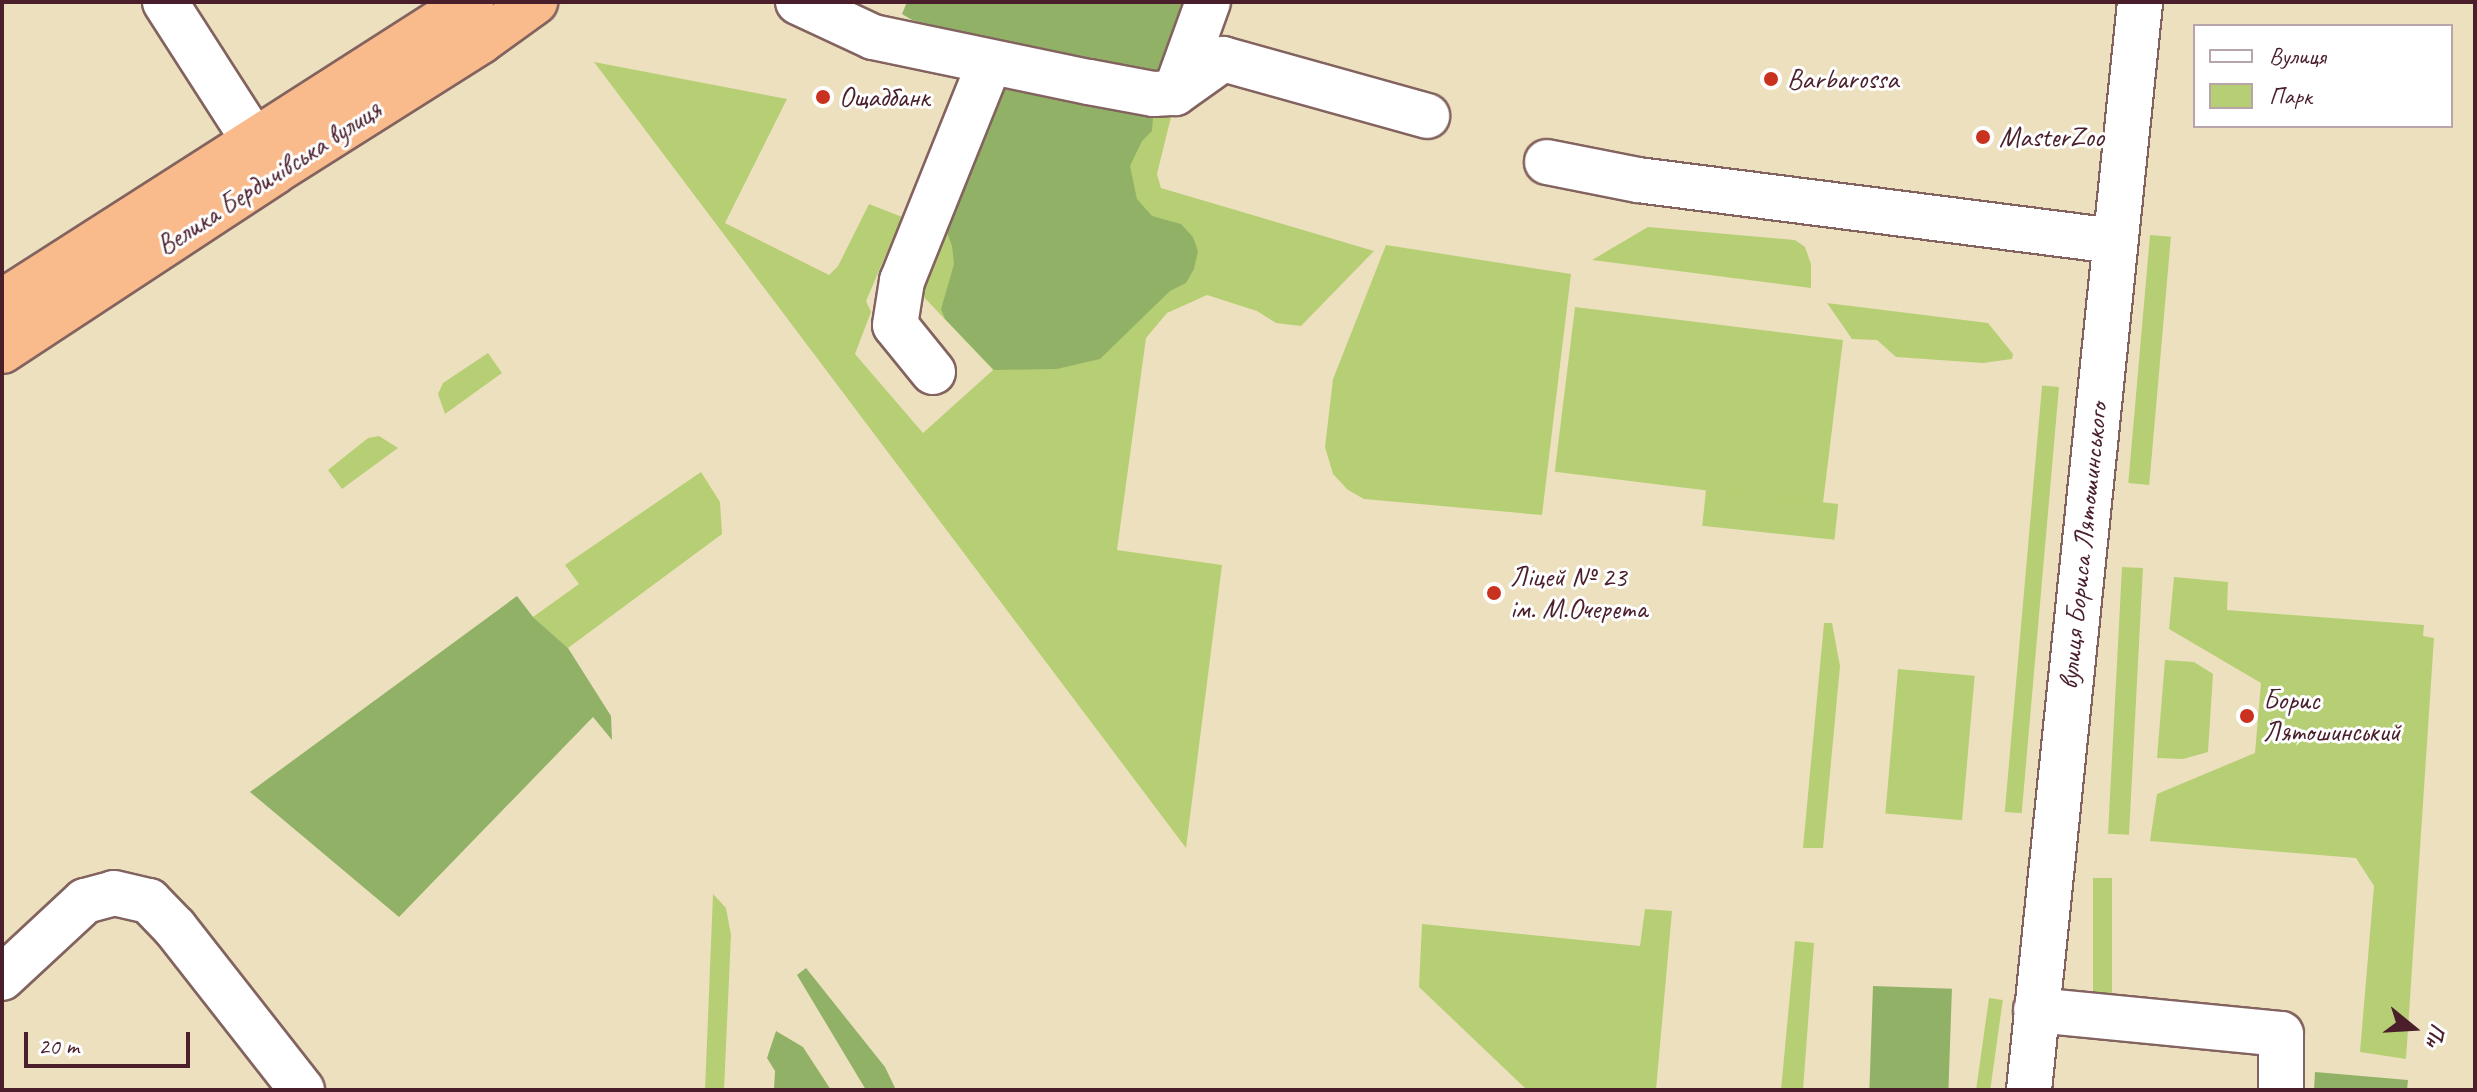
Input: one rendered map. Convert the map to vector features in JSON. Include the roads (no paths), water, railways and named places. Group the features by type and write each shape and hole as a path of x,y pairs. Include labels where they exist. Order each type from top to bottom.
{"highway":[{"name":"Велика Бердичівська вулиця","path":"2,351 471,2"},
{"name":"Велика Бердичівська вулиця","path":"2,302 264,156 481,41 535,2"}],"street":[{"path":"165,2 264,156"},
{"path":"798,2 881,20 990,62 1154,94 1175,93 1223,59 1427,116"},
{"path":"1175,93 1208,2"},
{"name":"вулиця Бориса Лятошинського","path":"2029,1090 2140,2"},
{"path":"933,372 895,325 902,281 990,62"},
{"path":"1547,162 1638,180 2114,241"},
{"path":"2,978 85,901 114,893 149,901 175,928 302,1090"},
{"path":"2036,1010 2281,1034 2281,1090"}],"place":[{"name":"Barbarossa","path":"1771,79"},
{"name":"Ощадбанк","path":"823,97"},
{"name":"MasterZoo","path":"1983,137"},
{"name":"Ліцей № 23 ім. М.Очерета","path":"1494,593"},
{"name":"Борис Лятошинський","path":"2247,716"}]}
